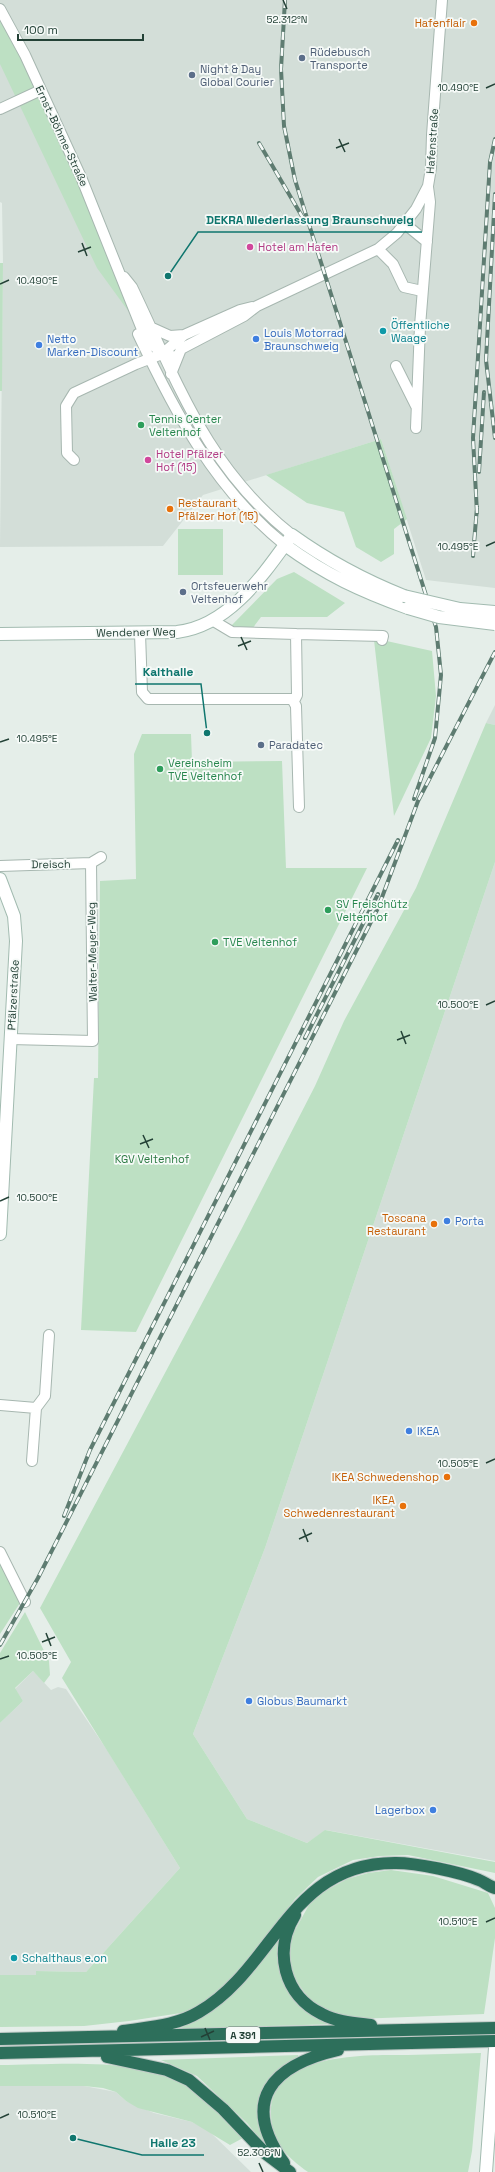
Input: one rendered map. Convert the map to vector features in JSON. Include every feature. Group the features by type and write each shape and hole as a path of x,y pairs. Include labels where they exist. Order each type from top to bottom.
{"highway":[{"path":"75,2039 157,2026 180,2020 198,2013 237,1982 281,1924 317,1888 344,1873 366,1866 385,1863 416,1865 478,1880 495,1888"},
{"path":"478,1880 495,1879"},
{"path":"308,1897 293,1918 288,1929 283,1951 285,1970 298,1996 313,2009 334,2019 412,2030"},
{"name":"A 391","path":"0,2040 495,2028"},
{"name":"A 391","path":"0,2053 495,2041"},
{"path":"290,2172 273,2148 266,2134 263,2118 264,2106 271,2087 287,2070 306,2060 363,2044"},
{"path":"77,2052 134,2062 167,2070 189,2080 218,2104 266,2154 290,2172"}],"street":[{"name":"Hafenstraße","path":"416,428 422,291 430,202 428,186 431,168 442,0"},
{"name":"Ernst-Böhme-Straße","path":"0,9 41,90 94,207 145,337 162,354"},
{"path":"0,109 41,90"},
{"name":"Hafenstraße","path":"162,354 184,335 240,310 257,306 378,249 405,224 416,209 428,186"},
{"path":"405,224 427,242"},
{"path":"378,249 393,264 404,287 422,291"},
{"name":"Ernst-Böhme-Straße","path":"117,268 132,287 162,354 198,426 228,472 289,540 365,580 404,596 460,609 495,612"},
{"name":"Ernst-Böhme-Straße","path":"117,268 129,312 149,359 199,450 218,478 254,517 289,540 345,583 408,608 439,617 495,624"},
{"name":"Hafenstraße","path":"177,356 181,349 244,316 257,306"},
{"name":"Hafenstraße","path":"150,327 170,336 184,335"},
{"path":"74,460 67,453 66,406 70,396 90,385 162,354 177,356 172,374"},
{"name":"Hafenstraße","path":"416,407 396,366 404,370 418,369"},
{"name":"Wendener Weg","path":"0,634 186,631 212,620 226,612 238,601 289,540"},
{"path":"212,620 232,632 382,636 382,640"},
{"path":"140,632 142,692 148,699 289,698 294,701"},
{"path":"296,634 296,694 294,701 299,807"},
{"name":"Dreisch","path":"0,866 91,863 101,857"},
{"name":"Walter-Meyer-Weg","path":"10,1039 93,1041 91,863"},
{"name":"Pfälzerstraße","path":"0,879 11,906 16,928 0,1234"},
{"path":"32,1461 36,1408 45,1396 49,1335"},
{"path":"0,1405 36,1408"},
{"path":"0,1552 26,1602"},
{"path":"486,2172 495,2048"}],"shaded area":[{"path":"0,0 495,0 495,588 426,580 381,439 203,495 163,546 0,547 3,263 2,203 0,202"},
{"path":"495,705 495,725 486,723"},
{"path":"495,862 495,1861 326,1830 307,1843 247,1819 193,1734 265,1548"},
{"path":"33,1671 51,1690 58,1687 66,1689 107,1750 180,1868 86,1972 37,1971 36,1975 0,1975 0,1723 23,1701 15,1689"},
{"path":"0,2086 84,2086 116,2092 126,2101 154,2113 192,2122 208,2130 251,2172 0,2172"}],"green space":[{"path":"0,9 117,268 129,312 97,268 0,64"},
{"path":"0,263 3,263 2,391 0,391"},
{"path":"381,439 407,519 394,529 394,554 381,562 356,547 344,512 307,503 266,475"},
{"path":"178,529 223,529 223,575 178,575"},
{"path":"294,572 345,603 327,617 261,617 252,629 231,626 277,579"},
{"path":"374,640 382,640 432,651 436,696 431,738 394,816"},
{"path":"486,723 495,725 495,862 265,1548 193,1734 247,1819 307,1843 325,1830 495,1862 495,1873 408,1855 380,1856 353,1860 318,1877 295,1899 231,1982 194,2011 84,2026 0,2027 0,1975 36,1975 36,1971 86,1972 180,1868 62,1678 71,1662 40,1608 241,1230 315,1086 344,1021 416,888"},
{"name":"TVE Veltenhof","path":"142,734 191,734 192,762 282,761 286,868 367,868 136,1332 81,1330 94,1078 98,1078 100,881 136,879 134,754"},
{"path":"0,1562 20,1603 0,1634"},
{"path":"25,1612 49,1661 50,1675 44,1683 33,1671 15,1688 23,1701 0,1723 0,1653"},
{"path":"391,1870 433,1876 488,1893 495,1908 495,1938 484,2014 357,2019 329,2011 310,2000 297,1982 291,1969 288,1948 294,1932 310,1903 325,1891 347,1879 368,1873"},
{"path":"283,1933 285,1982 335,2024 179,2029 209,2010 236,1987"},
{"path":"481,2053 472,2151 468,2172 308,2172 293,2161 277,2141 271,2114 275,2094 286,2079 303,2068 323,2061 346,2057"},
{"path":"298,2055 299,2057 282,2068 275,2075 264,2091 260,2100 258,2121 269,2150 247,2123 197,2076 161,2060"},
{"path":"98,2064 149,2070 172,2077 198,2092 225,2117 243,2138 230,2145 192,2122 138,2108 126,2101 116,2092 103,2088 84,2086 0,2086 0,2065"}],"railway":[{"path":"285,0 281,69 284,126 295,180 436,627 441,675 435,738 414,799"},
{"path":"477,513 473,438 490,162 495,139"},
{"path":"259,143 303,218"},
{"path":"495,194 486,360 495,438"},
{"path":"479,472 484,392"},
{"path":"473,556 477,507"},
{"path":"0,1645 38,1578 378,908 418,801 495,652"},
{"path":"64,1516 90,1450 398,840"},
{"path":"305,1038 378,894"}],"place":[{"name":"Hafenflair","path":"474,23"},
{"name":"Rüdebusch Transporte","path":"302,58"},
{"name":"Night & Day Global Courier","path":"192,75"},
{"name":"Hotel am Hafen","path":"250,247"},
{"name":"DEKRA Niederlassung Braunschweig","path":"168,276"},
{"name":"Öffentliche Waage","path":"383,331"},
{"name":"Louis Motorrad Braunschweig","path":"256,339"},
{"name":"Netto Marken-Discount","path":"39,345"},
{"name":"Tennis Center Veltenhof","path":"141,425"},
{"name":"Hotel Pfälzer Hof (15)","path":"148,460"},
{"name":"Restaurant Pfälzer Hof (15)","path":"170,509"},
{"name":"Ortsfeuerwehr Veltenhof","path":"183,592"},
{"name":"Kalthalle","path":"207,733"},
{"name":"Paradatec","path":"261,745"},
{"name":"Vereinsheim TVE Veltenhof","path":"160,769"},
{"name":"SV Freischütz Veltenhof","path":"328,910"},
{"name":"TVE Veltenhof","path":"215,942"},
{"name":"Porta","path":"447,1221"},
{"name":"Toscana Restaurant","path":"434,1224"},
{"name":"IKEA","path":"409,1431"},
{"name":"IKEA Schwedenshop","path":"447,1477"},
{"name":"IKEA Schwedenrestaurant","path":"403,1506"},
{"name":"Globus Baumarkt","path":"249,1701"},
{"name":"Lagerbox","path":"433,1810"},
{"name":"Schalthaus e.on","path":"14,1958"},
{"name":"Halle 23","path":"73,2138"}],"park label":[{"name":"KGV Veltenhof","path":"152,1159"}]}
